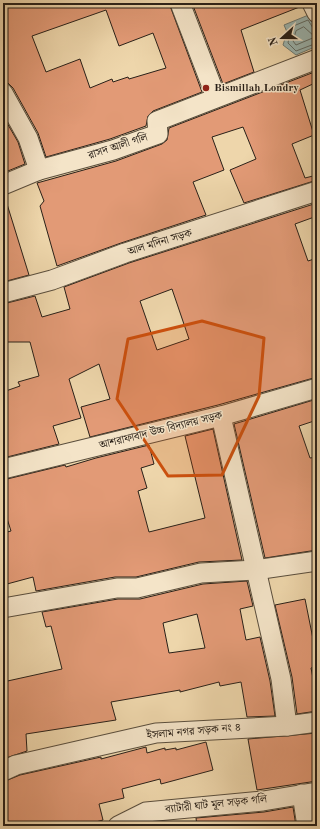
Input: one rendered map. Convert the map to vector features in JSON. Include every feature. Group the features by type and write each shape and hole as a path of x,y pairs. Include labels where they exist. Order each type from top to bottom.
{"street":[{"path":"180,3 216,96"},
{"path":"312,3 317,13"},
{"name":"রাসদ আলী গলি","path":"3,185 39,170 114,150 158,134 158,121 216,96 317,59"},
{"path":"3,93 28,138 39,170"},
{"name":"আল মদিনা সড়ক","path":"3,293 52,280 125,253 317,191"},
{"name":"আশরাফাবাদ উচ্চ বিদ্যালয় সড়ক","path":"3,470 221,416 317,388"},
{"path":"221,416 281,680 287,726"},
{"path":"3,608 117,588 137,588 201,573 255,570 317,561"},
{"name":"ইসলাম নগর সড়ক নং ৪","path":"3,771 16,765 156,733 287,726 317,722"},
{"path":"307,826 310,793"},
{"name":"ব্যাটারী ঘাট মূল সড়ক গলি","path":"118,826 146,812 263,801 310,793"}],"highlighted area":[{"path":"202,321 264,338 259,396 222,475 168,476 117,399 128,339"}],"water":[{"path":"311,14 317,29 317,46 296,55 283,45 287,32 284,25"}],"building":[{"path":"3,3 169,3 202,92 153,111 148,116 146,126 110,139 46,157 38,133 13,88 8,83 3,82","holes":["106,10 119,46 153,33 166,68 129,79 128,77 113,82 112,79 90,88 80,59 46,72 32,36"]},
{"path":"192,3 301,3 302,6 241,30 254,72 223,84"},
{"path":"317,71 317,82 300,90 314,135 292,144 305,178 317,175 317,180 244,203 230,170 256,159 243,127 212,137 224,170 193,182 206,215 57,266 40,206 44,201 37,183 116,161 162,144 167,140 169,128"},
{"path":"3,116 18,142 25,164 3,173"},
{"path":"317,203 317,216 295,224 308,261 317,258 317,377 218,405 90,437 81,407 110,399 99,364 69,379 81,418 53,426 59,444 3,458 3,392 20,386 18,382 39,376 30,342 3,342 3,304 35,296 42,317 70,309 64,287 129,263","holes":["172,289 189,339 157,350 140,301"]},
{"path":"7,204 29,275 3,282 3,205"},
{"path":"317,399 317,420 299,426 310,458 317,457 317,550 265,558 234,424"},
{"path":"213,429 242,560 199,562 136,577 115,577 36,591 33,577 7,584 3,569 3,533 11,531 3,506 3,480 65,465 66,467 149,445 154,464 141,468 147,488 138,491 149,532 205,518 185,436"},
{"path":"247,581 253,606 240,609 246,640 260,637 270,681 275,716 247,717 241,682 220,686 219,682 180,692 180,690 111,702 116,720 26,734 27,751 3,759 3,682 62,669 51,626 46,627 42,612 118,599 140,599 203,584","holes":["197,614 205,648 169,653 163,623"]},
{"path":"305,599 314,644 317,643 317,666 311,668 317,699 317,711 297,714 292,677 275,605"},
{"path":"317,733 317,781 257,790 248,739"},
{"path":"206,742 213,770 161,784 160,779 122,789 124,798 99,804 103,820 81,826 3,826 3,782 20,775 101,757 101,759 146,747 147,753 165,748 165,750 176,748 176,750"},
{"path":"293,807 296,826 197,826 196,818 264,812"}],"place":[{"name":"Bismillah Londry","path":"206,88"}]}
